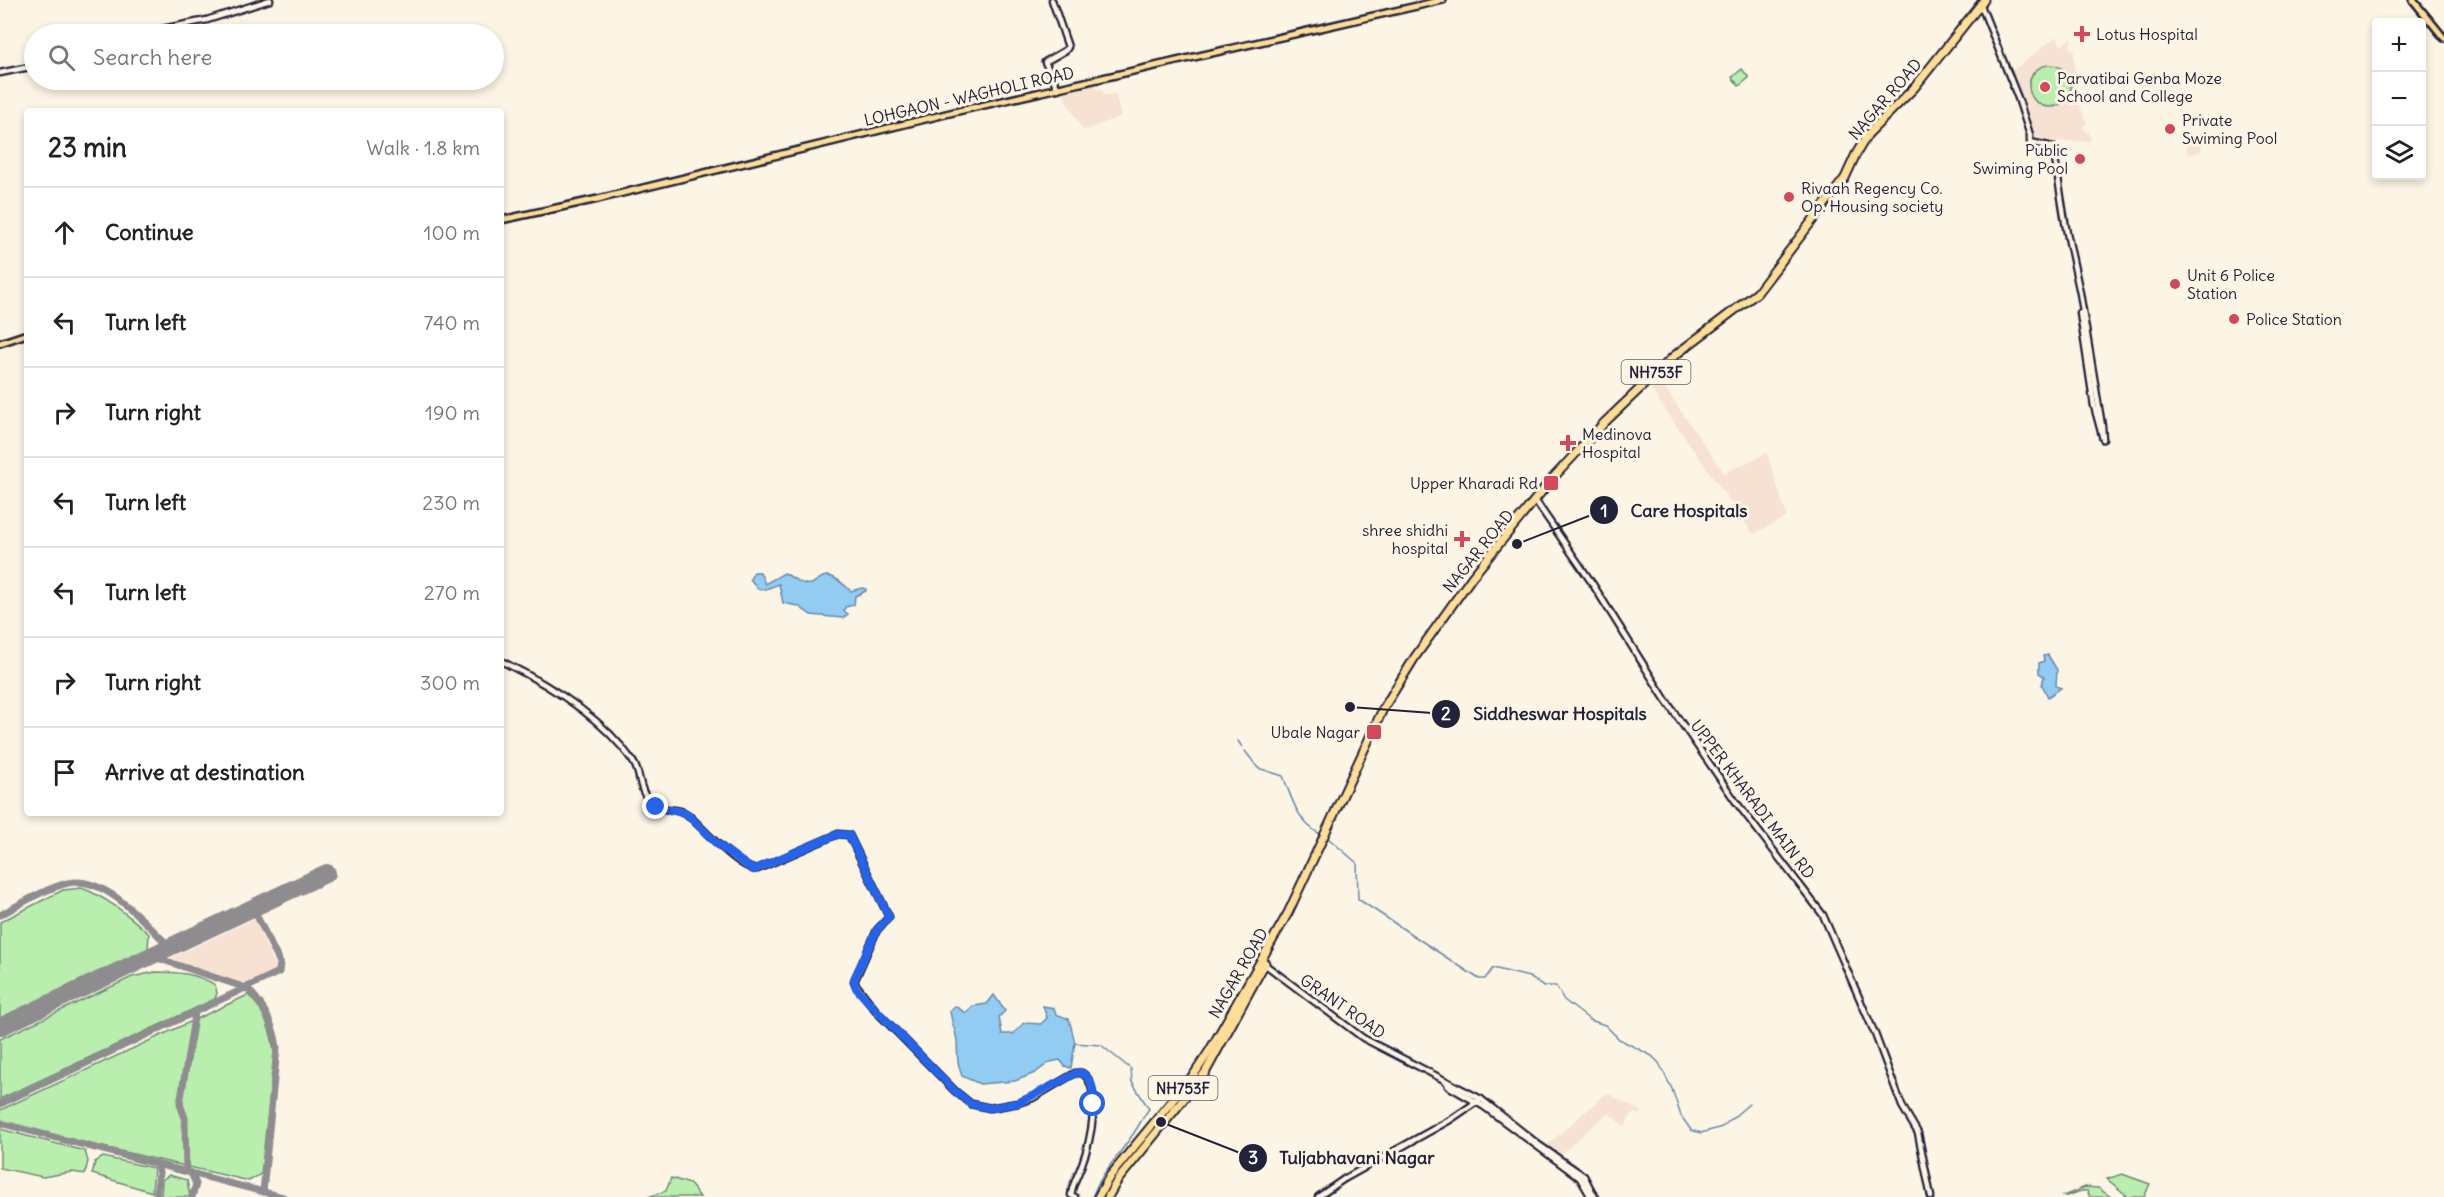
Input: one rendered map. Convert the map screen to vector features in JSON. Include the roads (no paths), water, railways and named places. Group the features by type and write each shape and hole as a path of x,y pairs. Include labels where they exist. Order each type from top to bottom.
{"highway":[{"name":"NAGAR ROAD","path":"1105,1197 1201,1068 1298,901 1386,710 1460,597 1558,477 1596,435 1690,347 1743,309 1765,289 1848,180 1860,153 1871,136 1916,92 1984,2"},
{"name":"NAGAR ROAD","path":"1263,963 1295,900 1383,709 1409,665 1460,597 1551,480 1604,423 1674,356 1757,293 1839,187 1868,134 1914,88 1984,2"},
{"name":"NAGAR ROAD","path":"1098,1197 1110,1176 1201,1068"},
{"path":"1105,1197 1113,1178 1171,1110 1201,1068"}],"main road":[{"name":"LOHGAON - WAGHOLI ROAD","path":"504,219 1058,88 1443,0"},
{"path":"2413,0 2444,38"},
{"path":"0,343 24,335"}],"street":[{"path":"187,24 270,0"},
{"path":"1052,0 1068,47 1045,62 1058,88"},
{"path":"1984,2 2018,98 2030,135 2030,142 2053,147 2102,426 2103,440 2090,383 2078,290"},
{"path":"0,73 24,68"},
{"name":"UPPER KHARADI MAIN RD","path":"1537,503 1592,583 1665,699 1737,802 1819,908 1875,1034 1902,1106 1918,1133 1931,1197"},
{"path":"504,662 593,718 634,762 642,791 650,802 661,809 686,813 716,843 749,869 758,868 838,834 849,835 889,917 877,930 854,982 870,1005 955,1091 971,1104 981,1107 997,1107 1026,1101 1075,1073 1082,1073 1088,1078 1094,1096 1092,1118 1084,1159 1072,1190 1071,1195 1075,1197"},
{"name":"GRANT ROAD","path":"1263,963 1363,1038 1479,1101 1584,1176 1595,1197"},
{"path":"1318,1197 1353,1173 1479,1101"},
{"name":"GRANT ROAD","path":"1479,1101 1580,1178 1591,1197"}],"water":[{"path":"754,572 760,572 765,584 784,573 808,585 824,576 830,576 851,591 862,588 866,591 855,596 854,605 845,607 844,611 848,614 843,618 811,615 798,606 783,603 779,584 766,589 758,589 750,579"},
{"path":"2048,655 2057,670 2056,686 2061,688 2048,697 2042,685 2044,676 2039,673 2039,663 2044,661 2043,656"},
{"path":"994,995 1005,1011 999,1017 1002,1034 1013,1034 1024,1023 1041,1024 1047,1018 1043,1006 1054,1008 1056,1014 1069,1019 1075,1043 1071,1068 1065,1066 1060,1060 1050,1062 1035,1073 1015,1081 980,1084 962,1076 950,1011 955,1006 966,1013 973,1006 987,1004"}],"waterway":[{"path":"1238,741 1242,747"},
{"path":"1245,751 1258,768 1283,776 1301,817 1306,824 1320,834"},
{"path":"1328,838 1357,863 1358,899 1479,979 1485,979 1493,968 1529,977 1544,986 1556,986 1564,1000 1590,1020 1605,1025 1619,1039 1652,1056 1659,1063 1672,1089 1681,1116 1691,1130 1701,1133 1722,1127 1749,1104"},
{"path":"1075,1043 1101,1045 1131,1069 1132,1082 1149,1109 1105,1173 1092,1197"}],"place":[{"name":"Lotus Hospital","path":"2082,34"},
{"name":"Parvatibai Genba Moze School and College","path":"2045,87"},
{"name":"Private Swiming Pool","path":"2170,129"},
{"name":"Public Swiming Pool","path":"2080,159"},
{"name":"Rivaah Regency Co. Op. Housing society","path":"1789,197"},
{"name":"Unit 6 Police Station","path":"2175,284"},
{"name":"Police Station","path":"2234,319"},
{"name":"Medinova Hospital","path":"1568,443"},
{"name":"Upper Kharadi Rd","path":"1551,483"},
{"name":"shree shidhi hospital","path":"1462,539"},
{"name":"Care Hospitals","path":"1517,544"},
{"name":"Siddheswar Hospitals","path":"1350,707"},
{"name":"Ubale Nagar","path":"1374,732"},
{"name":"Tuljabhavani Nagar","path":"1161,1122"}]}
